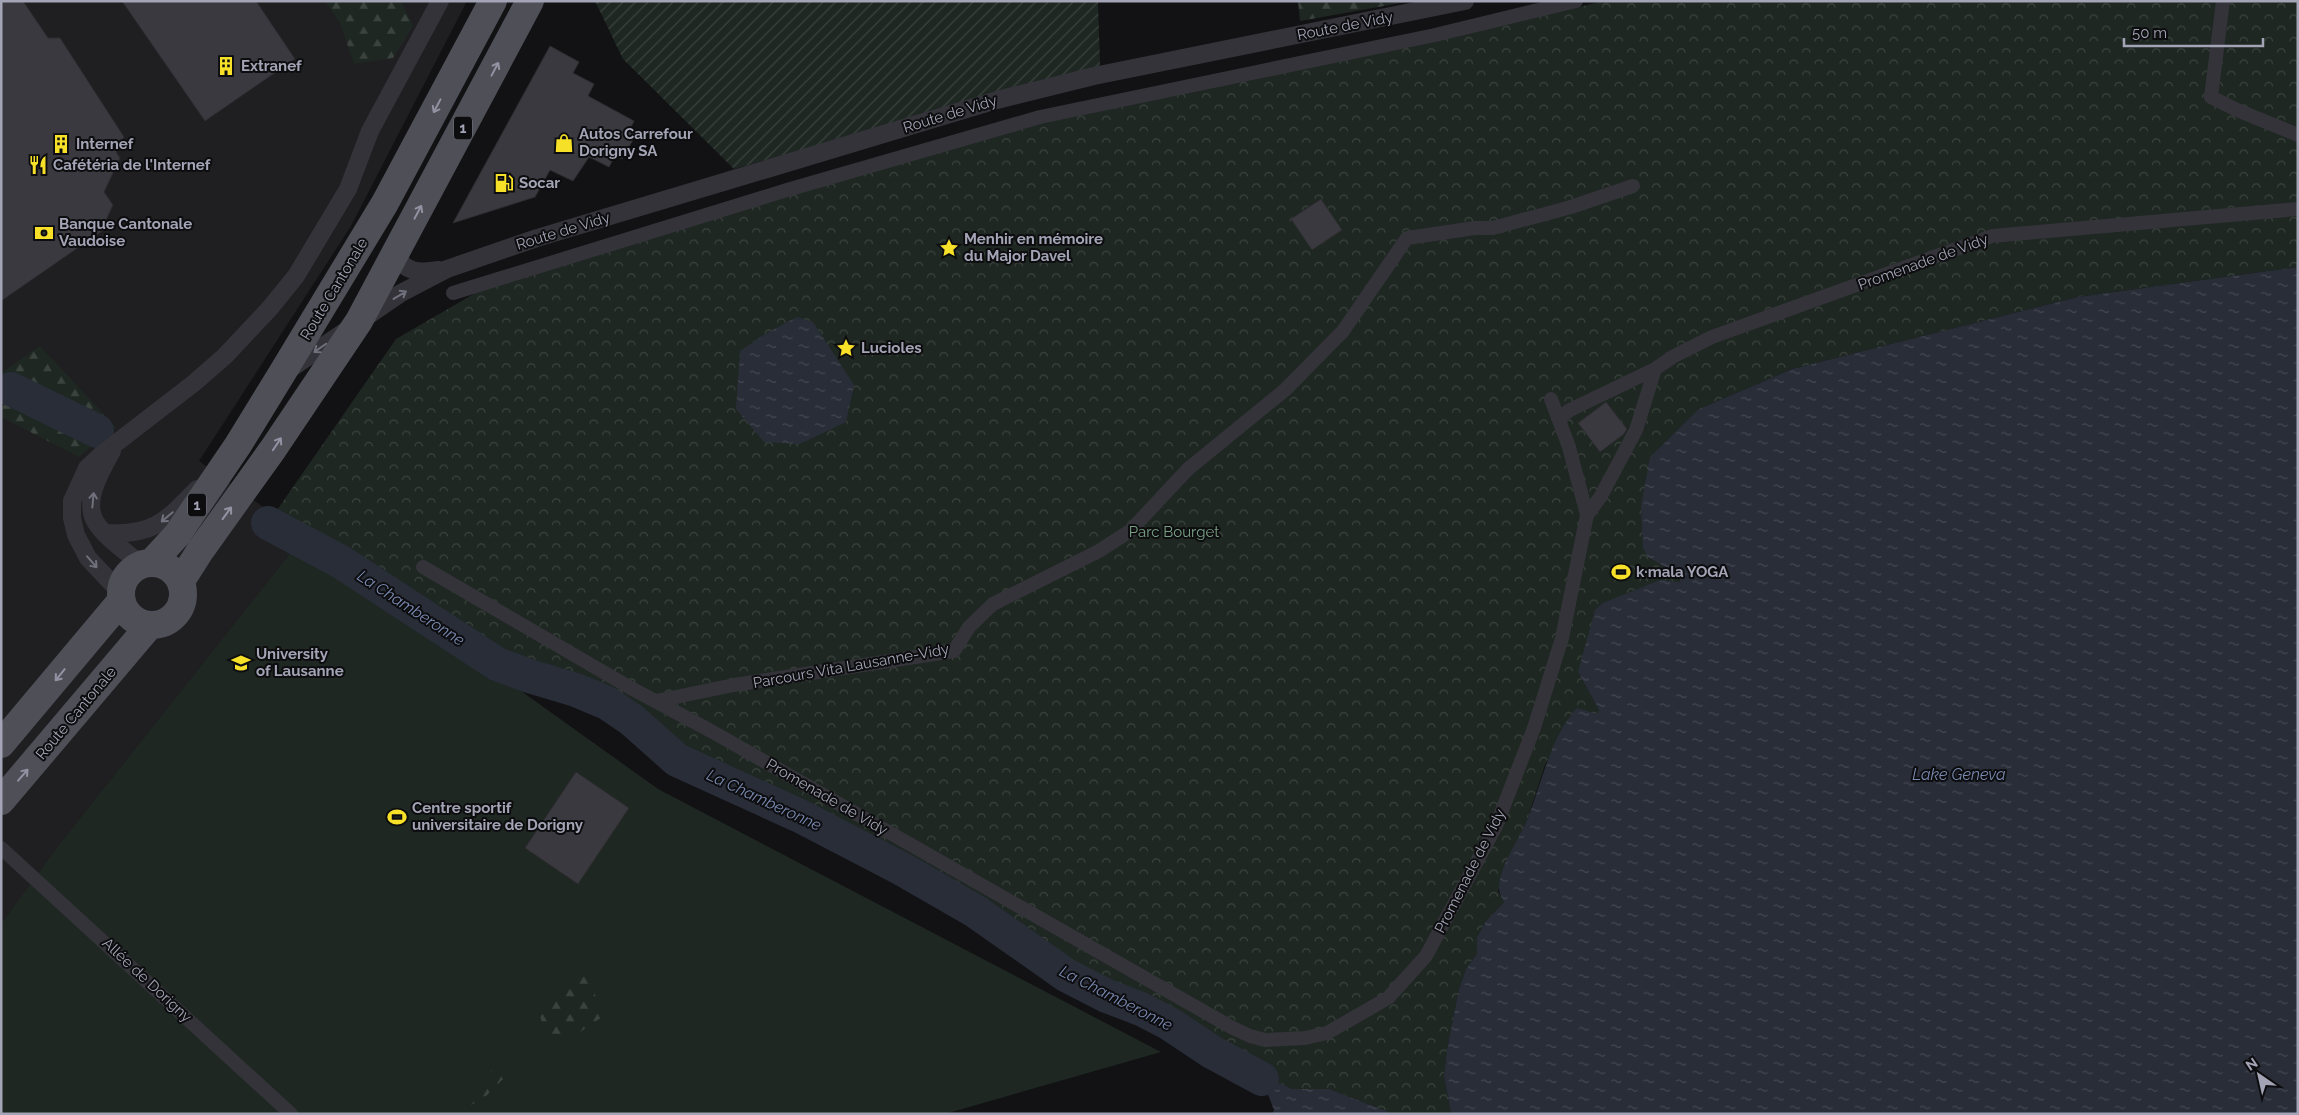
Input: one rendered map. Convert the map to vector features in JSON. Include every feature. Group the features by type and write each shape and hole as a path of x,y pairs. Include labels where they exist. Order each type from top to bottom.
{"main road":[{"name":"Route Cantonale","path":"146,563 177,535 238,445 281,376 385,203 493,1"},
{"name":"1","path":"181,581 359,321 530,1"},
{"path":"146,563 164,565 174,571 181,581 184,592 178,612 161,624 150,625 135,620 124,608 121,596 123,580 130,571 146,563"},
{"path":"2,744 91,637 121,596"},
{"name":"Route Cantonale","path":"1,800 150,625"}],"street":[{"path":"121,596 88,558 76,535 72,518 72,501 87,468 102,454 116,446 194,383 224,356 270,308 296,276 348,189 370,131 440,1"},
{"name":"Route de Vidy","path":"281,376 402,293 447,269 537,238 998,100 1094,76 1465,1"},
{"path":"453,293 796,187 1040,117 1435,36 1576,1"},
{"path":"2222,1 2211,97 2237,110 2298,135"},
{"name":"Parcours Vita Lausanne-Vidy","path":"656,702 734,685 954,651 969,628 993,604 1099,551 1130,530 1188,469 1285,390 1343,331 1406,238 1475,228 1493,228 1571,207 1633,186"},
{"name":"Promenade de Vidy","path":"1559,418 1570,410 1655,370 1674,356 1712,336 1992,236 2298,209"},
{"name":"Route de Vidy","path":"395,255 408,270 421,273 447,269"},
{"name":"Promenade de Vidy","path":"1586,516 1601,496 1636,430 1655,370"},
{"name":"Promenade de Vidy","path":"423,567 656,702 1231,1027 1250,1036 1265,1040 1305,1038 1327,1033 1388,998 1426,956 1496,826 1534,728 1562,638 1586,516 1570,447 1551,399"},
{"path":"106,533 128,534 151,528 160,523 182,504 238,445"},
{"path":"116,446 102,471 92,496 94,520 106,533 146,563"},
{"name":"Allée de Dorigny","path":"1,848 292,1114"}],"shaded area":[{"name":"University of Lausanne","path":"1,1 467,1 351,226 199,461 658,789 945,1114 1,1114"}],"green space":[{"path":"325,1 401,1 413,26 393,58 354,64 340,23"},
{"path":"595,1 1098,1 1100,66 734,169 623,59"},
{"path":"1298,1 1412,1 1300,21"},
{"name":"Parc Bourget","path":"1604,1 2298,1 2298,267 2078,297 1792,369 1699,409 1648,557 1680,576 1680,583 1660,580 1578,672 1599,710 1597,714 1570,716 1545,765 1527,820 1498,891 1504,902 1486,921 1477,937 1477,954 1466,969 1459,989 1447,1049 1444,1076 1451,1114 1394,1114 1329,1089 1292,1089 1270,1078 1262,1079 1212,1052 1170,1024 1141,1009 1107,996 1066,975 975,911 902,869 800,816 677,760 632,720 607,703 576,690 497,664 341,562 268,523 396,339 491,284 1014,129 1439,40"},
{"path":"40,346 116,427 79,457 1,417 1,373"},
{"name":"Centre sportif universitaire de Dorigny","path":"304,536 658,789 1161,1052 945,1114 1,1114 1,924 59,845"},
{"path":"587,969 602,1017 551,1052 539,1013"},
{"path":"496,1066 504,1078 486,1096 460,1112 456,1112 452,1108"}],"water":[{"name":"Lake Geneva","path":"2298,267 2298,1114 1451,1114 1444,1076 1447,1049 1459,989 1466,969 1477,954 1477,937 1486,921 1504,902 1500,894 1500,879 1527,820 1553,746 1560,732 1577,708 1597,714 1599,710 1578,672 1595,610 1603,603 1660,580 1680,582 1680,576 1648,557 1643,548 1641,506 1650,457 1699,409 1792,369 2078,297"},
{"path":"797,317 813,322 854,385 846,422 800,444 764,442 736,409 740,351 765,334"},
{"path":"1270,1078 1292,1089 1329,1089 1394,1114 1272,1114 1274,1110 1262,1079"}],"building":[{"name":"Internef","path":"1,1 23,1 48,38 60,38 124,137 116,152 120,158 104,192 113,205 105,222 108,227 1,301"},
{"name":"Extranef","path":"122,1 256,1 295,59 205,121"},
{"name":"Autos Carrefour Dorigny SA","path":"550,46 579,62 573,73 594,84 588,96 634,121 631,127 638,131 622,159 615,155 609,167 589,157 573,181 550,170 535,197 453,223"},
{"path":"1321,199 1342,230 1312,250 1291,219"},
{"path":"1606,402 1627,429 1624,434 1600,452 1578,423"},
{"path":"576,772 629,808 578,884 525,848"}],"waterway":[{"name":"La Chamberonne","path":"11,389 97,431"},
{"name":"La Chamberonne","path":"268,523 341,562 497,664 576,690 607,703 632,720 677,760 800,816 902,869 975,911 1066,975 1107,996 1141,1009 1170,1024 1212,1052 1262,1079"}],"place":[{"name":"Extranef","path":"226,66"},
{"name":"Autos Carrefour Dorigny SA","path":"564,143"},
{"name":"Internef","path":"61,144"},
{"name":"Cafétéria de l'Internef","path":"38,165"},
{"name":"Socar","path":"504,183"},
{"name":"Banque Cantonale Vaudoise","path":"44,233"},
{"name":"Menhir en mémoire du Major Davel","path":"949,248"},
{"name":"Lucioles","path":"846,348"},
{"name":"k·mala YOGA","path":"1621,572"},
{"name":"University of Lausanne","path":"241,663"},
{"name":"Centre sportif universitaire de Dorigny","path":"397,817"}]}
